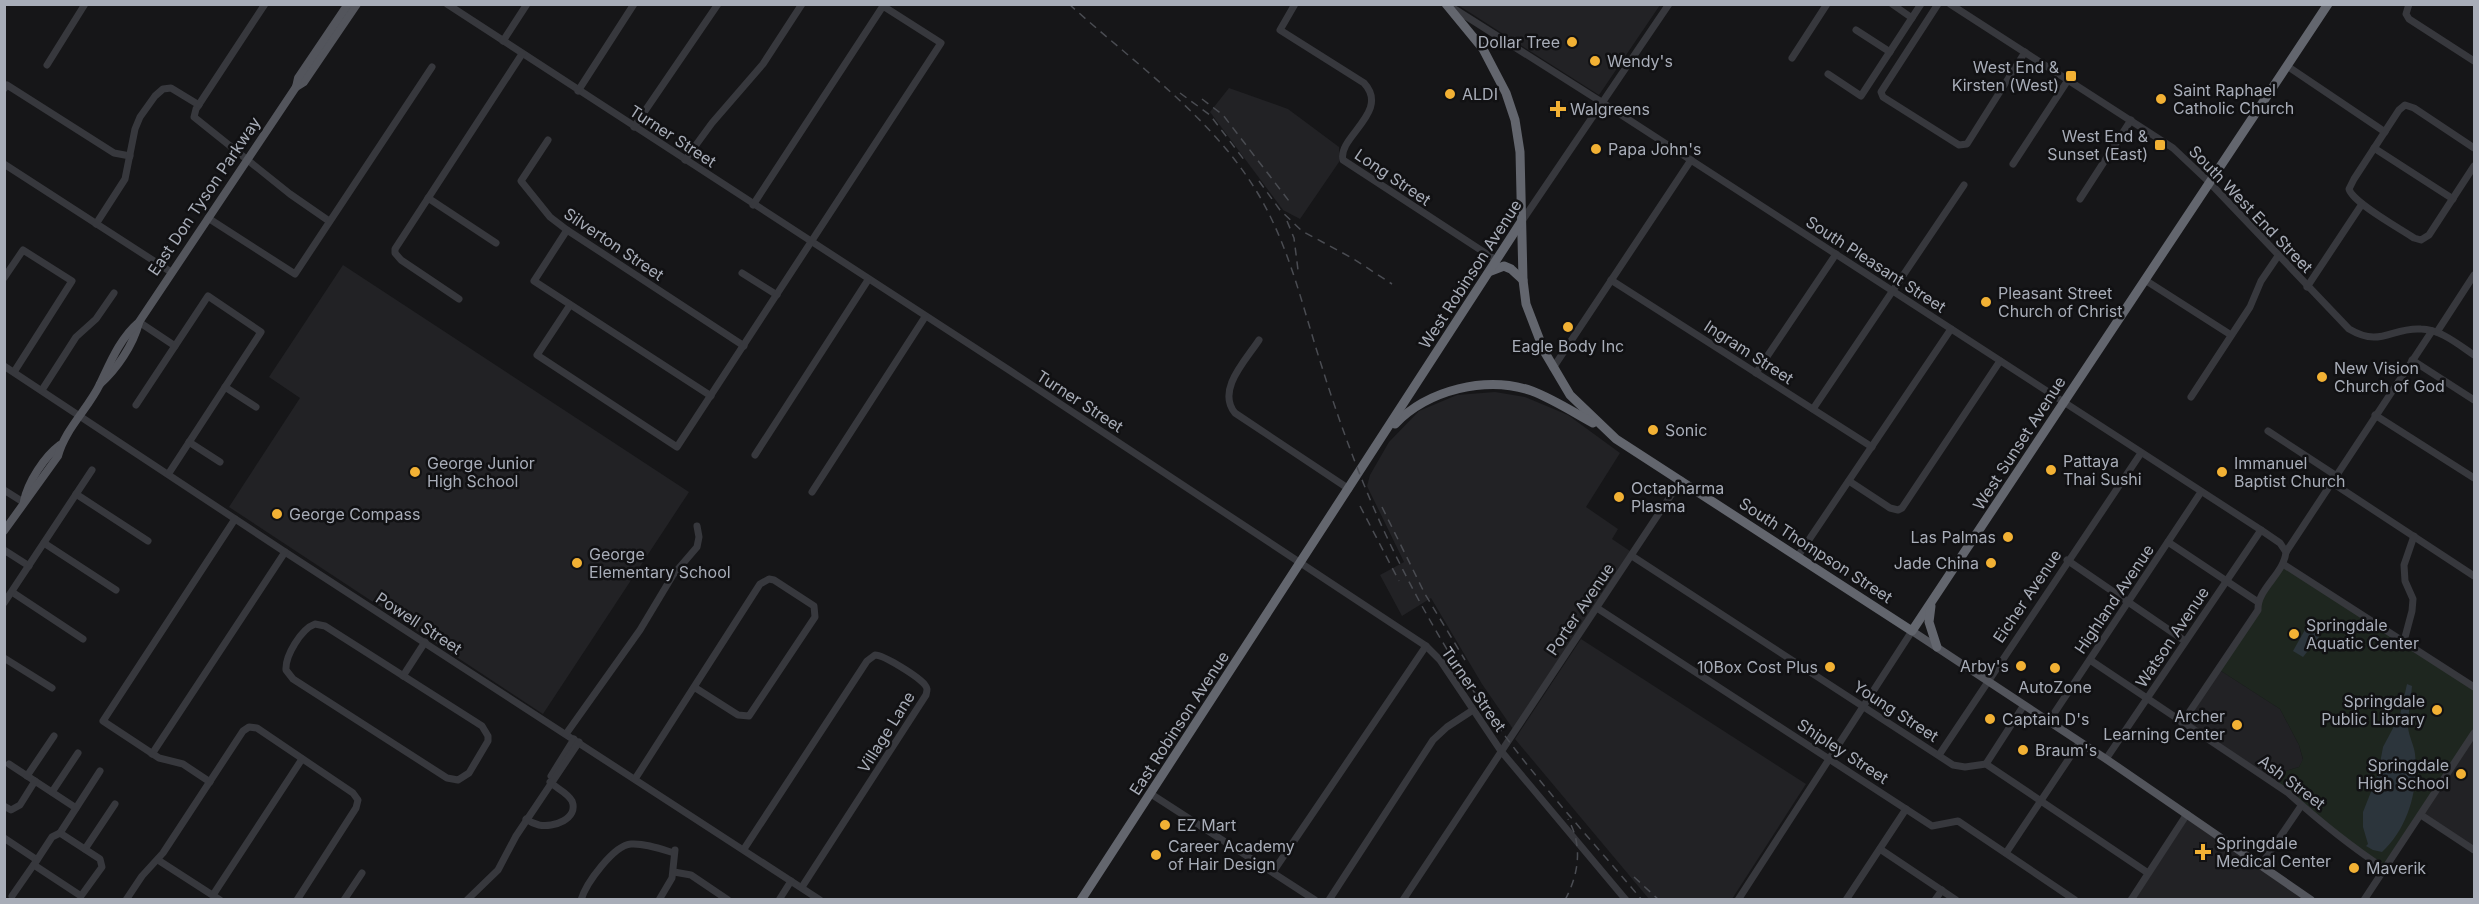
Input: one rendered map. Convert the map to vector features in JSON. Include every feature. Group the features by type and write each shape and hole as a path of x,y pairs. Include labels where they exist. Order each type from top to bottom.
{"highway":[{"name":"South Thompson Street","path":"1446,4 1483,49 1506,93 1515,120 1520,152 1523,280 1526,304 1553,368 1570,395 1605,430 1912,631"},
{"name":"West Sunset Avenue","path":"1912,631 2328,4"},
{"name":"West Robinson Avenue","path":"1301,563 1521,222"},
{"path":"1485,278 1492,270 1504,266 1523,280"},
{"path":"1381,439 1412,409 1427,401 1460,389 1490,385 1519,388 1555,401 1605,430"},
{"path":"1412,391 1427,401"},
{"path":"1555,401 1570,395"},
{"name":"East Robinson Avenue","path":"1081,900 1301,563"},
{"path":"1931,603 1929,622 1937,647"}],"main road":[{"name":"East Don Tyson Parkway","path":"4,531 39,471 52,452 61,444 99,385 104,372 130,330 139,322 296,87 298,78 348,4"},
{"name":"East Don Tyson Parkway","path":"296,87 304,82 357,4"},
{"name":"South Thompson Street","path":"1912,631 2106,759 2306,898"}],"street":[{"path":"47,65 85,4"},
{"path":"265,4 199,105 194,117 290,194 329,221"},
{"name":"Turner Street","path":"447,4 1426,646 1440,660 1501,751 1626,900"},
{"path":"503,41 527,4"},
{"path":"578,91 634,4"},
{"path":"634,127 718,4"},
{"path":"685,160 712,123 764,64 802,4"},
{"name":"Long Street","path":"1295,4 1280,30 1364,83 1371,90 1372,103 1343,151 1343,160 1496,260"},
{"name":"South Pleasant Street","path":"1446,4 1603,103 2261,530 2280,543 2286,552"},
{"name":"West Robinson Avenue","path":"1521,222 1669,4"},
{"path":"1792,58 1827,4"},
{"path":"1892,4 1912,18"},
{"path":"1828,74 1861,96 1921,4"},
{"path":"1938,4 1881,92 1883,97 1959,145 1964,146 1969,142 2025,52"},
{"name":"South West End Street","path":"1950,4 1962,8 2178,152 2342,323 2362,335 2381,337 2411,329 2434,331 2475,355"},
{"path":"2409,4 2406,14 2409,19 2475,61"},
{"path":"570,304 537,355 677,447 941,43 883,6 753,205"},
{"path":"1856,30 1890,52"},
{"path":"459,299 401,260 395,253 397,245 522,54"},
{"path":"2287,66 2385,132"},
{"path":"208,218 295,274 432,67"},
{"path":"2013,164 2068,80"},
{"path":"6,87 114,153 130,156"},
{"path":"96,224 125,179 135,129 140,117 156,96 163,89 171,88 199,105"},
{"path":"2475,148 2410,105 2405,105 2399,110 2350,185 2351,194 2362,204 2414,238 2421,240 2429,235 2475,166"},
{"path":"2080,199 2131,120"},
{"name":"Silverton Street","path":"548,140 520,182 550,217 744,346"},
{"path":"2374,148 2453,199"},
{"path":"1553,368 1691,160"},
{"path":"4,164 171,272"},
{"path":"1813,409 1964,185"},
{"path":"428,198 496,243"},
{"path":"2307,287 2362,204"},
{"path":"567,230 534,281 711,396"},
{"path":"4,278 23,250 72,281 14,372"},
{"path":"1756,373 1836,255"},
{"path":"2191,397 2250,307 2261,281 2278,256"},
{"path":"742,273 777,295"},
{"path":"2182,723 2258,610 2258,602 2283,564 2286,552 2333,479 2412,360 2475,275"},
{"path":"754,455 868,280"},
{"name":"Ingram Street","path":"1611,280 1872,447"},
{"path":"2145,280 2231,335"},
{"path":"42,390 76,337 96,319 114,293"},
{"path":"136,405 208,296 261,332 169,473"},
{"path":"812,492 925,317"},
{"path":"139,322 175,345"},
{"path":"1798,556 1951,329"},
{"path":"2411,329 2421,338 2421,348"},
{"path":"1259,340 1229,388 1229,406 1235,413 1349,489"},
{"path":"2412,360 2475,400"},
{"path":"1849,481 1890,508 1898,510 1905,505 2000,361"},
{"name":"Powell Street","path":"4,366 820,900"},
{"path":"225,387 256,407"},
{"path":"2375,415 2475,478"},
{"path":"2268,431 2414,536 2475,576"},
{"path":"189,442 220,462"},
{"name":"Eicher Avenue","path":"1939,755 2067,560 2141,453"},
{"path":"4,603 92,470"},
{"name":"Porter Avenue","path":"1403,900 1681,480"},
{"path":"4,490 23,502"},
{"name":"Highland Avenue","path":"2049,721 2201,492"},
{"path":"76,494 148,541"},
{"path":"210,782 183,764 159,758 103,721 235,519"},
{"path":"566,734 640,630 673,576 697,547 699,537 697,526"},
{"name":"Watson Avenue","path":"2106,759 2261,530"},
{"path":"2404,641 2413,599 2405,581 2404,565 2414,536"},
{"path":"2168,542 2258,602"},
{"path":"44,543 116,590"},
{"path":"4,550 29,566"},
{"path":"152,754 285,552"},
{"name":"Young Street","path":"1632,556 1939,755 1959,766 1986,764"},
{"path":"2067,560 2185,641"},
{"path":"2283,564 2475,687"},
{"path":"635,778 760,584 769,579 779,582 811,603 816,609 815,617 809,627 752,714 746,717 738,716 694,687"},
{"path":"12,592 83,639"},
{"name":"Shipley Street","path":"1597,608 1932,826 1958,821 2075,900"},
{"path":"315,624 325,626 403,676 482,726 488,736 485,747 469,773 458,780 447,778 292,679 286,670 287,658 306,630 315,624"},
{"name":"West Sunset Avenue","path":"1738,900 1912,631"},
{"path":"403,676 425,642"},
{"path":"1273,872 1426,646"},
{"name":"Village Lane","path":"744,849 867,661 875,655 884,657 923,682 927,695 802,887"},
{"path":"4,658 52,688"},
{"name":"Ash Street","path":"2090,660 2287,792 2351,846 2385,869"},
{"path":"2024,705 1986,764 2148,873"},
{"path":"1329,900 1433,740 1447,727 1473,710"},
{"path":"126,900 142,876 158,860 243,731 249,727 257,728 352,793 358,800 356,808 297,900"},
{"path":"2364,900 2475,733"},
{"path":"27,776 54,736"},
{"path":"467,900 498,870 526,819 576,741"},
{"path":"2006,853 2080,742"},
{"path":"52,792 78,753"},
{"path":"213,895 302,759"},
{"path":"9,764 76,808"},
{"path":"10,899 52,837 60,833 100,771"},
{"path":"6,810 20,805 35,781"},
{"path":"526,819 537,825 545,826 564,821 570,816 573,808 571,800 550,782"},
{"path":"1151,794 1315,900"},
{"path":"85,849 115,804"},
{"path":"2261,865 2301,806"},
{"path":"1846,900 1906,809"},
{"path":"2131,900 2187,814"},
{"path":"2421,815 2475,850"},
{"path":"4,838 83,896 102,867 102,863 100,859 60,833"},
{"path":"581,900 585,889 609,857 625,845 638,844 674,851 674,872 659,900"},
{"path":"1880,849 1956,900"},
{"path":"158,860 220,900"},
{"path":"674,872 691,875 728,900"},
{"path":"344,900 362,873"},
{"path":"779,900 792,881"},
{"path":"1935,900 1942,890"}],"shaded area":[{"path":"1458,5 1660,5 1599,95"},
{"path":"1229,88 1288,109 1339,147 1339,162 1300,219 1283,210 1210,112"},
{"name":"George Junior High School","path":"343,265 689,492 543,714 229,507 300,398 269,377"},
{"path":"1495,392 1525,397 1568,415 1620,453 1586,507 1618,529 1612,539 1630,551 1513,729 1482,684 1431,598 1402,616 1380,575 1404,562 1367,486 1370,475 1389,442 1419,411 1457,395"},
{"path":"2283,564 2474,687 2474,733 2385,869 2276,784 2286,771 2299,767 2303,759 2299,745 2280,709 2218,669 2258,610 2258,602"},
{"path":"2312,622 2322,629 2319,637 2303,657 2293,651"},
{"path":"1581,639 1806,784 1732,899 1649,899 1515,739"},
{"name":"Archer Learning Center","path":"2218,669 2280,709 2299,745 2303,760 2299,767 2286,771 2276,784 2182,723"},
{"path":"2407,684 2412,686 2408,727 2415,754 2415,781 2405,820 2382,852 2366,846 2368,844 2363,827 2363,812 2378,774 2383,747 2400,715"},
{"name":"Springdale High School","path":"2474,733 2474,850 2421,815"},
{"name":"Springdale Medical Center","path":"2187,814 2305,895 2302,900 2131,900"}],"railway":[{"path":"1069,4 1145,69 1194,115 1217,139 1257,192 1286,254 1347,442 1389,542 1415,592 1444,644 1493,720 1557,801 1642,900"},
{"path":"1180,93 1210,115 1245,161"},
{"path":"1202,99 1223,115 1289,201"},
{"path":"1259,181 1280,210 1302,231 1352,258 1392,284"},
{"path":"1287,221 1294,238 1298,270"},
{"path":"1360,506 1399,581"},
{"path":"1382,507 1425,594 1465,660"},
{"path":"1565,900 1570,890 1577,860 1576,839 1568,819"},
{"path":"1634,877 1659,900"}],"place":[{"name":"Dollar Tree","path":"1572,42"},
{"name":"Wendy's","path":"1595,61"},
{"name":"West End & Kirsten (West)","path":"2071,76"},
{"name":"ALDI","path":"1450,94"},
{"name":"Saint Raphael Catholic Church","path":"2161,99"},
{"name":"Walgreens","path":"1558,109"},
{"name":"West End & Sunset (East)","path":"2160,145"},
{"name":"Papa John's","path":"1596,149"},
{"name":"Pleasant Street Church of Christ","path":"1986,302"},
{"name":"Eagle Body Inc","path":"1568,327"},
{"name":"New Vision Church of God","path":"2322,377"},
{"name":"Sonic","path":"1653,430"},
{"name":"Pattaya Thai Sushi","path":"2051,470"},
{"name":"George Junior High School","path":"415,472"},
{"name":"Immanuel Baptist Church","path":"2222,472"},
{"name":"Octapharma Plasma","path":"1619,497"},
{"name":"George Compass","path":"277,514"},
{"name":"Las Palmas","path":"2008,537"},
{"name":"George Elementary School","path":"577,563"},
{"name":"Jade China","path":"1991,563"},
{"name":"Springdale Aquatic Center","path":"2294,634"},
{"name":"Arby's","path":"2021,666"},
{"name":"10Box Cost Plus","path":"1830,667"},
{"name":"AutoZone","path":"2055,668"},
{"name":"Springdale Public Library","path":"2437,710"},
{"name":"Captain D's","path":"1990,719"},
{"name":"Archer Learning Center","path":"2237,725"},
{"name":"Braum's","path":"2023,750"},
{"name":"Springdale High School","path":"2461,774"},
{"name":"EZ Mart","path":"1165,825"},
{"name":"Springdale Medical Center","path":"2203,852"},
{"name":"Career Academy of Hair Design","path":"1156,855"},
{"name":"Maverik","path":"2354,868"}]}
